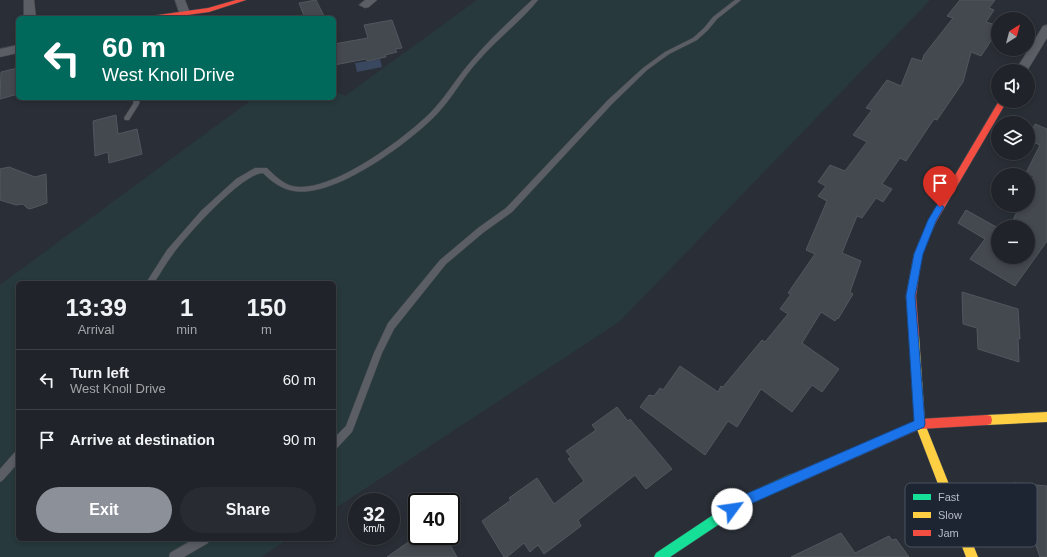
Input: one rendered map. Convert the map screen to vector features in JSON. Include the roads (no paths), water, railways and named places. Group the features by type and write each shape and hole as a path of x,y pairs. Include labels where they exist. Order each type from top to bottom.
{"street":[{"path":"29,0 30,16"},
{"path":"180,0 184,13"},
{"path":"164,16 208,11 230,6 243,0"},
{"path":"1025,64 1047,28"},
{"path":"0,53 16,49"},
{"path":"943,483 920,424 911,296 918,254 932,220 999,108"},
{"path":"660,557 744,501 920,424 1047,417"},
{"path":"968,547 972,557"}],"lane":[{"path":"151,281 170,252 204,213 239,181 257,170 265,170 276,181 296,189 318,188 362,168 395,147 414,132 436,111 475,61 535,0"},
{"path":"336,443 349,429 378,353 391,326 443,262 509,210 610,102 645,69 667,53 695,39 715,18 738,0"},
{"path":"127,118 136,104 137,100"},
{"path":"0,477 16,457"},
{"path":"174,557 201,541"}],"water":[{"path":"380,59 382,67 357,72 355,63"}]}
